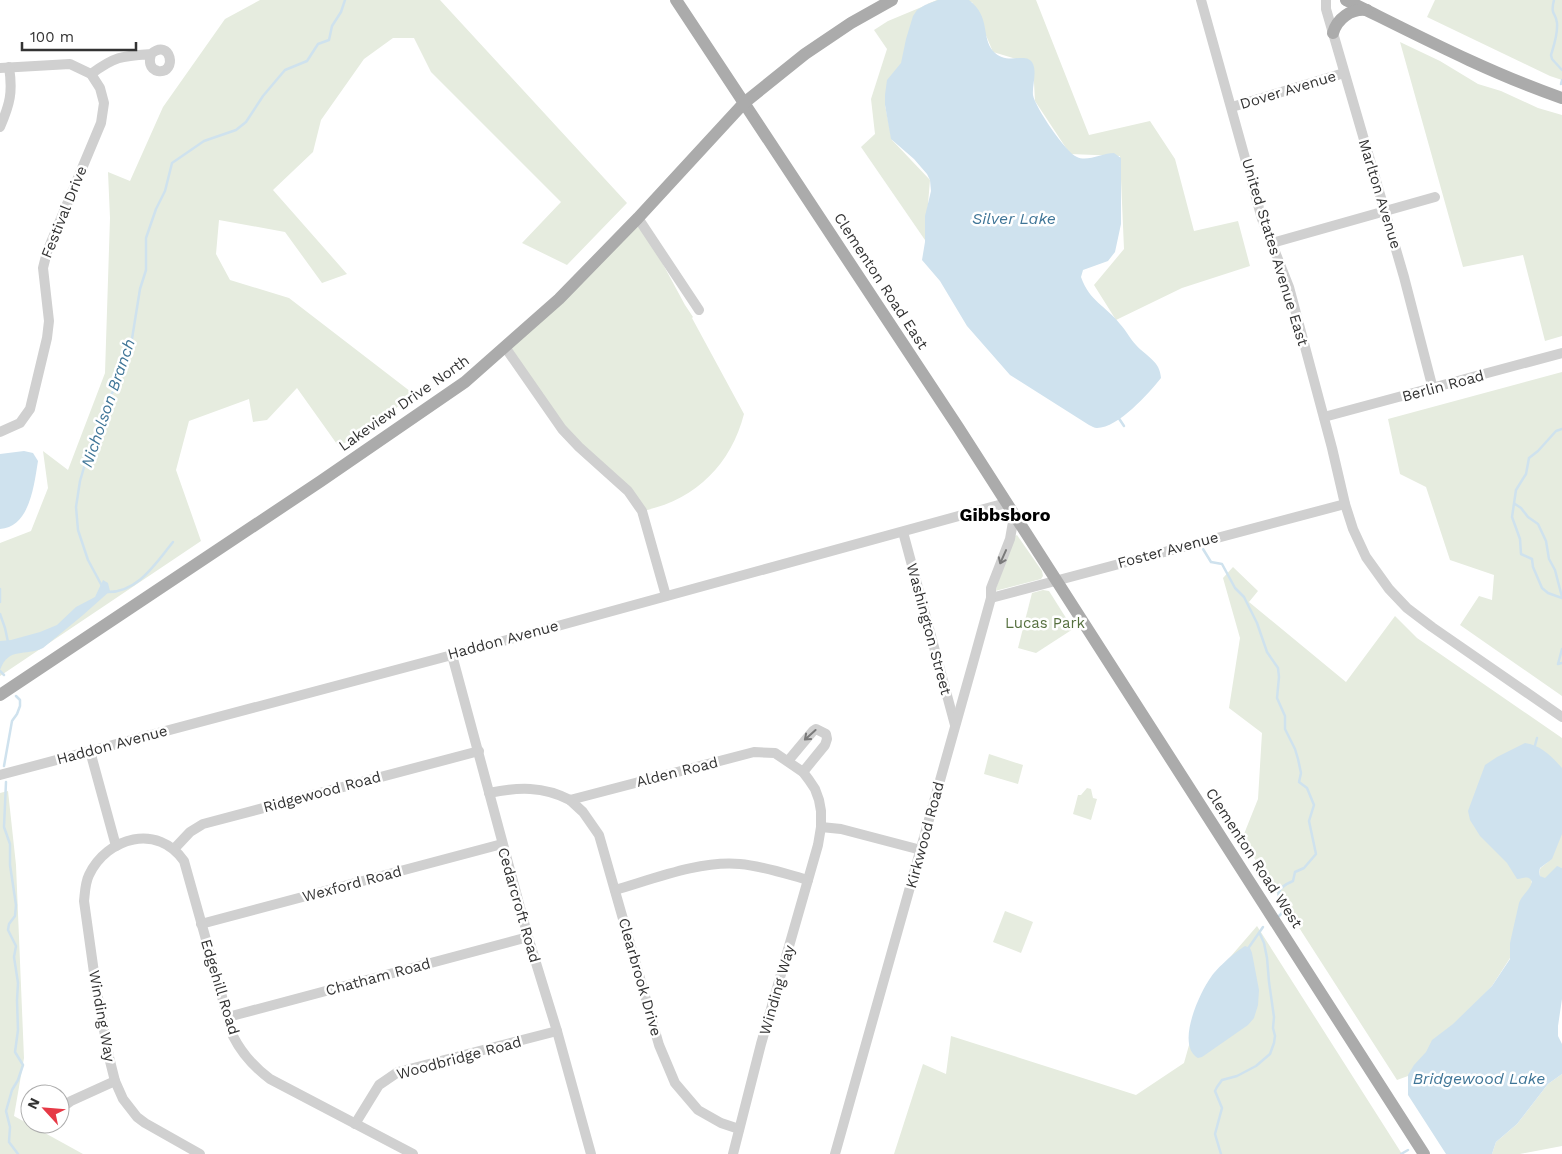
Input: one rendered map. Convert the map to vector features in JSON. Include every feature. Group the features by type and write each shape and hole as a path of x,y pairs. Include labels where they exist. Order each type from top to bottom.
{"main road":[{"name":"Clementon Road East","path":"676,0 1006,503 1055,581"},
{"name":"Lakeview Drive North","path":"0,695 466,382 560,299 744,103 805,54 851,23 892,0"},
{"path":"1346,0 1485,68 1562,98"},
{"path":"1333,33 1335,25 1341,18 1353,12 1367,10"},
{"name":"Clementon Road West","path":"1055,581 1142,712 1424,1154"}],"street":[{"name":"United States Avenue East","path":"1201,0 1262,219 1289,287 1345,504 1353,529 1366,557 1389,589 1407,608 1562,717"},
{"name":"Marlton Avenue","path":"1326,0 1326,9 1386,212 1433,389"},
{"path":"0,127 9,105 12,86 4,68 70,64 91,74 104,64 121,56 151,54"},
{"name":"Dover Avenue","path":"1232,107 1344,73"},
{"name":"Festival Drive","path":"0,432 20,424 30,409 48,338 49,321 43,268 47,252 101,123 104,103 100,88 91,74"},
{"path":"1272,243 1435,197"},
{"path":"638,218 699,310"},
{"path":"505,347 562,429 628,491 642,511 666,596"},
{"name":"Berlin Road","path":"1324,417 1562,353"},
{"name":"Haddon Avenue","path":"0,774 452,655 1006,503"},
{"name":"Foster Avenue","path":"991,598 1345,504"},
{"name":"Kirkwood Road","path":"835,1154 991,598 991,588 1010,539 1014,516"},
{"name":"Washington Street","path":"903,532 955,726"},
{"name":"Cedarcroft Road","path":"452,655 502,844 591,1154"},
{"path":"788,761 813,731 816,729 826,734 825,745 803,772"},
{"path":"90,751 116,846 126,841 145,838 158,841 174,849"},
{"name":"Ridgewood Road","path":"174,849 190,832 203,824 478,751"},
{"name":"Alden Road","path":"570,800 754,752 775,753 803,772 815,789 821,811 820,827"},
{"path":"489,792 512,788 532,788 554,793 570,800"},
{"name":"Clearbrook Drive","path":"570,800 583,812 599,835 659,1045 675,1083 698,1110 720,1123 739,1130"},
{"path":"820,827 841,829 921,850"},
{"name":"Winding Way","path":"733,1154 761,1044 818,845 820,827"},
{"name":"Wexford Road","path":"201,924 502,844"},
{"name":"Winding Way","path":"116,846 102,856 89,875 84,902 98,995 115,1081 123,1099 137,1117 158,1132 200,1154"},
{"name":"Edgehill Road","path":"174,849 184,861 233,1036 242,1053 270,1079 413,1154"},
{"path":"615,890 712,864 757,866 808,880"},
{"name":"Chatham Road","path":"228,1017 528,937"},
{"name":"Woodbridge Road","path":"355,1124 379,1085 398,1072 557,1031"},
{"path":"70,1102 115,1081"}],"green space":[{"path":"260,0 440,0 627,203 567,265 522,243 561,202 431,72 414,38 393,38 364,59 321,120 313,152 273,190 347,274 322,283 285,232 219,220 216,254 230,280 289,298 415,395 339,447 297,388 267,420 253,422 249,399 189,421 176,470 201,541 0,676 0,543 31,531 48,488 43,451 68,470 105,373 110,218 108,172 130,181 163,107 225,19"},
{"path":"937,0 1036,0 1089,135 1150,121 1175,159 1194,231 1238,221 1250,266 1182,288 1116,320 1094,285 1124,249 1120,156 1070,154 1035,101 1033,64 993,52 972,2 927,4"},
{"path":"1435,0 1562,0 1562,80 1427,17"},
{"path":"924,6 885,105 892,140 930,180 925,240 861,147 875,134 871,99 887,49 874,30 888,21"},
{"path":"1400,42 1440,61 1478,84 1501,91 1538,108 1562,115 1562,336 1545,341 1523,255 1463,267"},
{"path":"638,218 744,414 730,449 708,478 678,499 642,511 579,447 505,347"},
{"path":"1562,372 1562,696 1460,625 1479,596 1492,600 1494,575 1450,560 1426,487 1400,474 1388,419"},
{"path":"1017,535 1042,571 1043,576 1041,579 995,591 1015,536"},
{"path":"1233,567 1258,591 1249,602 1346,682 1395,616 1417,638 1562,738 1562,776 1531,878 1532,884 1510,958 1492,986 1408,1076 1397,1080 1242,839 1258,799 1262,733 1229,708 1240,638 1223,578"},
{"name":"Lucas Park","path":"1043,590 1049,591 1073,629 1036,653 1018,648 1032,593"},
{"path":"989,754 1023,765 1018,784 984,774"},
{"path":"1087,788 1091,789 1093,798 1097,799 1091,820 1073,814 1078,795 1081,795"},
{"path":"8,791 16,865 24,1058 14,1116 20,1119 20,1134 47,1134 83,1154 0,1154 0,793"},
{"path":"1562,826 1562,868 1557,867 1547,878 1543,878 1540,876 1540,870 1555,848"},
{"path":"1005,911 1033,922 1021,953 993,942"},
{"path":"1257,926 1402,1154 894,1154 923,1064 946,1074 951,1036 1136,1095 1184,1063 1206,985"},
{"path":"1562,1074 1562,1146 1520,1154 1492,1154 1496,1142 1517,1124 1548,1084"}],"water":[{"name":"Silver Lake","path":"938,0 969,0 980,13 989,45 998,56 1030,60 1034,68 1033,95 1035,101 1052,129 1072,154 1081,158 1090,158 1114,153 1121,158 1121,224 1115,252 1108,261 1083,270 1081,277 1093,298 1114,318 1134,343 1156,363 1161,378 1132,409 1105,426 1096,428 1089,425 1010,375 967,326 940,281 922,260 925,242 925,216 931,191 930,180 914,159 891,139 885,95 887,80 901,63 913,16 917,10"},
{"path":"24,451 33,453 38,461 29,503 18,521 0,529 0,454"},
{"path":"103,580 108,583 110,591 83,615 43,648 36,651 18,653 8,658 0,670 0,641 40,632 57,625 76,607 95,597"},
{"name":"Bridgewood Lake","path":"1525,743 1541,749 1562,768 1562,834 1552,859 1540,868 1539,872 1540,876 1545,878 1557,866 1562,868 1562,999 1558,1036 1562,1044 1562,1074 1548,1084 1517,1124 1496,1142 1492,1154 1446,1154 1408,1095 1408,1075 1426,1052 1432,1040 1453,1024 1492,986 1510,959 1510,943 1519,903 1532,882 1529,878 1517,879 1507,863 1480,836 1470,820 1468,811 1485,765"},
{"path":"1245,946 1250,948 1252,953 1259,990 1258,1005 1254,1018 1248,1025 1198,1058 1192,1051 1189,1042 1189,1031 1201,994 1214,973"}],"waterway":[{"name":"Nicholson Branch","path":"102,586 88,560 78,530 76,507 80,481 106,404 116,386 123,356 131,345 140,289 146,270 146,238 156,209 165,191 172,163 204,141 236,130 246,122 263,96 285,70 307,61 318,44 329,40 332,26 341,12 345,0"},
{"path":"1554,0 1553,11 1557,27 1556,39 1551,55 1552,59 1562,70"},
{"path":"1561,84 1562,80"},
{"path":"1118,417 1124,426"},
{"path":"1562,429 1556,431 1529,458 1526,474 1516,490 1512,517 1520,539 1521,554 1532,559 1533,567 1542,588 1548,593 1562,598"},
{"path":"1515,504 1538,524 1546,541 1549,559 1555,570 1562,597"},
{"path":"105,592 127,588 136,583 152,568 173,542"},
{"path":"1203,549 1211,562 1222,564 1235,588 1244,597 1257,623 1267,652 1278,668 1277,698 1285,716 1285,729 1298,759 1301,773 1299,782 1307,788 1314,805 1309,821 1316,854 1304,868 1295,872 1293,881 1280,890 1279,901 1283,912 1278,917"},
{"path":"0,589 0,602"},
{"path":"0,614 8,642"},
{"path":"1562,649 1558,664 1562,663"},
{"name":"Nicholson Branch","path":"0,671 4,675"},
{"name":"Nicholson Branch","path":"4,766 12,721 20,706 20,700 16,696"},
{"path":"1534,749 1537,738"},
{"name":"Nicholson Branch","path":"6,782 4,827 10,844 10,865 16,905 15,916 9,924 8,930 16,946 14,957 18,983 18,1030 15,1052 23,1065 12,1090 6,1111 10,1127 9,1142 18,1154"},
{"path":"1247,950 1263,927"},
{"path":"1221,1154 1215,1134 1222,1108 1215,1091 1222,1080 1237,1076 1256,1066 1270,1054 1274,1043 1274,1017 1267,958 1260,934"},
{"path":"1401,1154 1408,1150"}],"district":[{"name":"Gibbsboro","path":"1005,514"}]}
